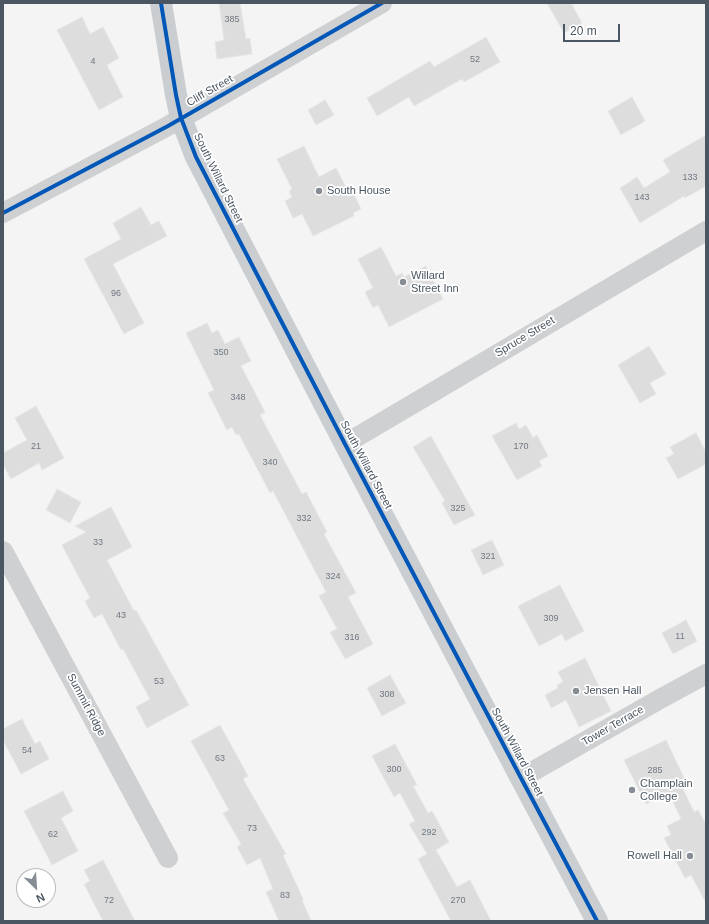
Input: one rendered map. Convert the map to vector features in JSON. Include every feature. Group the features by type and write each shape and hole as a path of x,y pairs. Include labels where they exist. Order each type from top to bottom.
{"main road":[{"name":"South Willard Street","path":"161,3 181,118 196,157 345,444 597,921"}],"street":[{"name":"Cliff Street","path":"3,213 181,118 382,3"},
{"name":"Spruce Street","path":"345,444 706,230"},
{"name":"Summit Ridge","path":"3,551 168,858"},
{"name":"Tower Terrace","path":"521,778 706,674"}],"building":[{"path":"219,3 240,3 246,39 250,38 252,54 217,59 215,42 224,40"},
{"path":"547,3 571,3 582,23 564,33"},
{"path":"82,17 90,34 103,27 119,58 107,65 123,97 99,110 57,30"},
{"path":"486,37 500,62 464,82 462,79 414,106 409,97 377,116 367,98 430,61 434,67"},
{"path":"632,97 645,121 621,135 608,111"},
{"path":"325,100 334,115 316,125 308,110"},
{"path":"706,135 706,186 685,198 684,196 640,223 620,188 637,177 644,188 670,172 663,160"},
{"name":"South House","path":"304,146 319,177 336,168 349,193 353,192 361,209 353,213 354,216 313,236 302,214 293,218 285,201 292,197 289,191 292,189 277,159"},
{"path":"141,207 151,225 159,221 167,236 113,264 144,323 124,334 84,259 121,239 113,223"},
{"name":"Willard Street Inn","path":"381,247 396,276 402,273 404,277 426,266 443,299 389,327 378,305 373,308 365,292 373,288 358,259"},
{"path":"207,323 212,333 218,330 225,344 239,337 251,361 241,366 265,412 260,415 302,494 306,492 327,532 324,534 356,593 348,597 373,644 345,659 330,632 337,629 319,596 326,592 273,491 270,493 239,434 236,435 232,427 227,430 208,393 214,390 186,333"},
{"path":"649,346 666,374 650,383 656,394 640,403 618,365"},
{"path":"36,406 64,458 42,470 39,463 11,479 3,464 3,453 27,440 15,418"},
{"path":"516,423 519,429 526,425 533,438 537,435 548,456 539,461 542,466 517,480 492,436"},
{"path":"696,433 706,452 706,464 678,479 666,458 674,454 670,447"},
{"path":"431,436 475,515 454,525 442,503 445,501 413,447"},
{"path":"57,489 81,502 70,523 46,510"},
{"path":"111,507 132,547 107,560 134,611 136,610 189,705 147,728 136,707 150,699 102,614 94,618 85,601 90,598 62,545 86,532 75,526"},
{"path":"492,540 504,565 483,575 471,550"},
{"path":"560,585 584,631 565,641 562,634 539,646 518,606"},
{"path":"686,620 697,641 673,654 662,633"},
{"name":"Jensen Hall","path":"585,658 611,711 579,727 566,700 551,708 545,695 558,688 557,685 563,682 558,672"},
{"path":"390,675 406,703 382,716 367,688"},
{"path":"22,719 35,744 40,741 49,759 21,774 3,740 3,729"},
{"path":"220,725 248,776 243,779 286,854 283,855 303,899 302,900 311,921 279,921 266,892 273,889 260,858 247,865 237,847 241,844 223,813 229,810 191,741"},
{"path":"666,740 686,782 681,785 694,812 698,810 706,824 706,903 691,875 685,878 664,838 671,835 667,826 681,819 669,793 646,804 624,760"},
{"path":"395,744 417,785 413,786 428,813 432,811 449,842 436,850 457,887 470,880 491,921 451,921 418,859 427,854 409,824 415,821 400,793 394,797 372,756"},
{"path":"63,791 73,811 61,818 78,851 52,865 24,811"},
{"path":"103,860 135,921 103,921 84,884 90,881 84,870"}],"cycle path":[{"path":"161,3 181,118 196,157 345,444 597,921"},
{"path":"3,213 168,126 382,3"}],"place":[{"name":"South House","path":"319,191"},
{"name":"Willard Street Inn","path":"403,282"},
{"name":"Jensen Hall","path":"576,691"},
{"name":"Champlain College","path":"632,790"},
{"name":"Rowell Hall","path":"690,856"}]}
